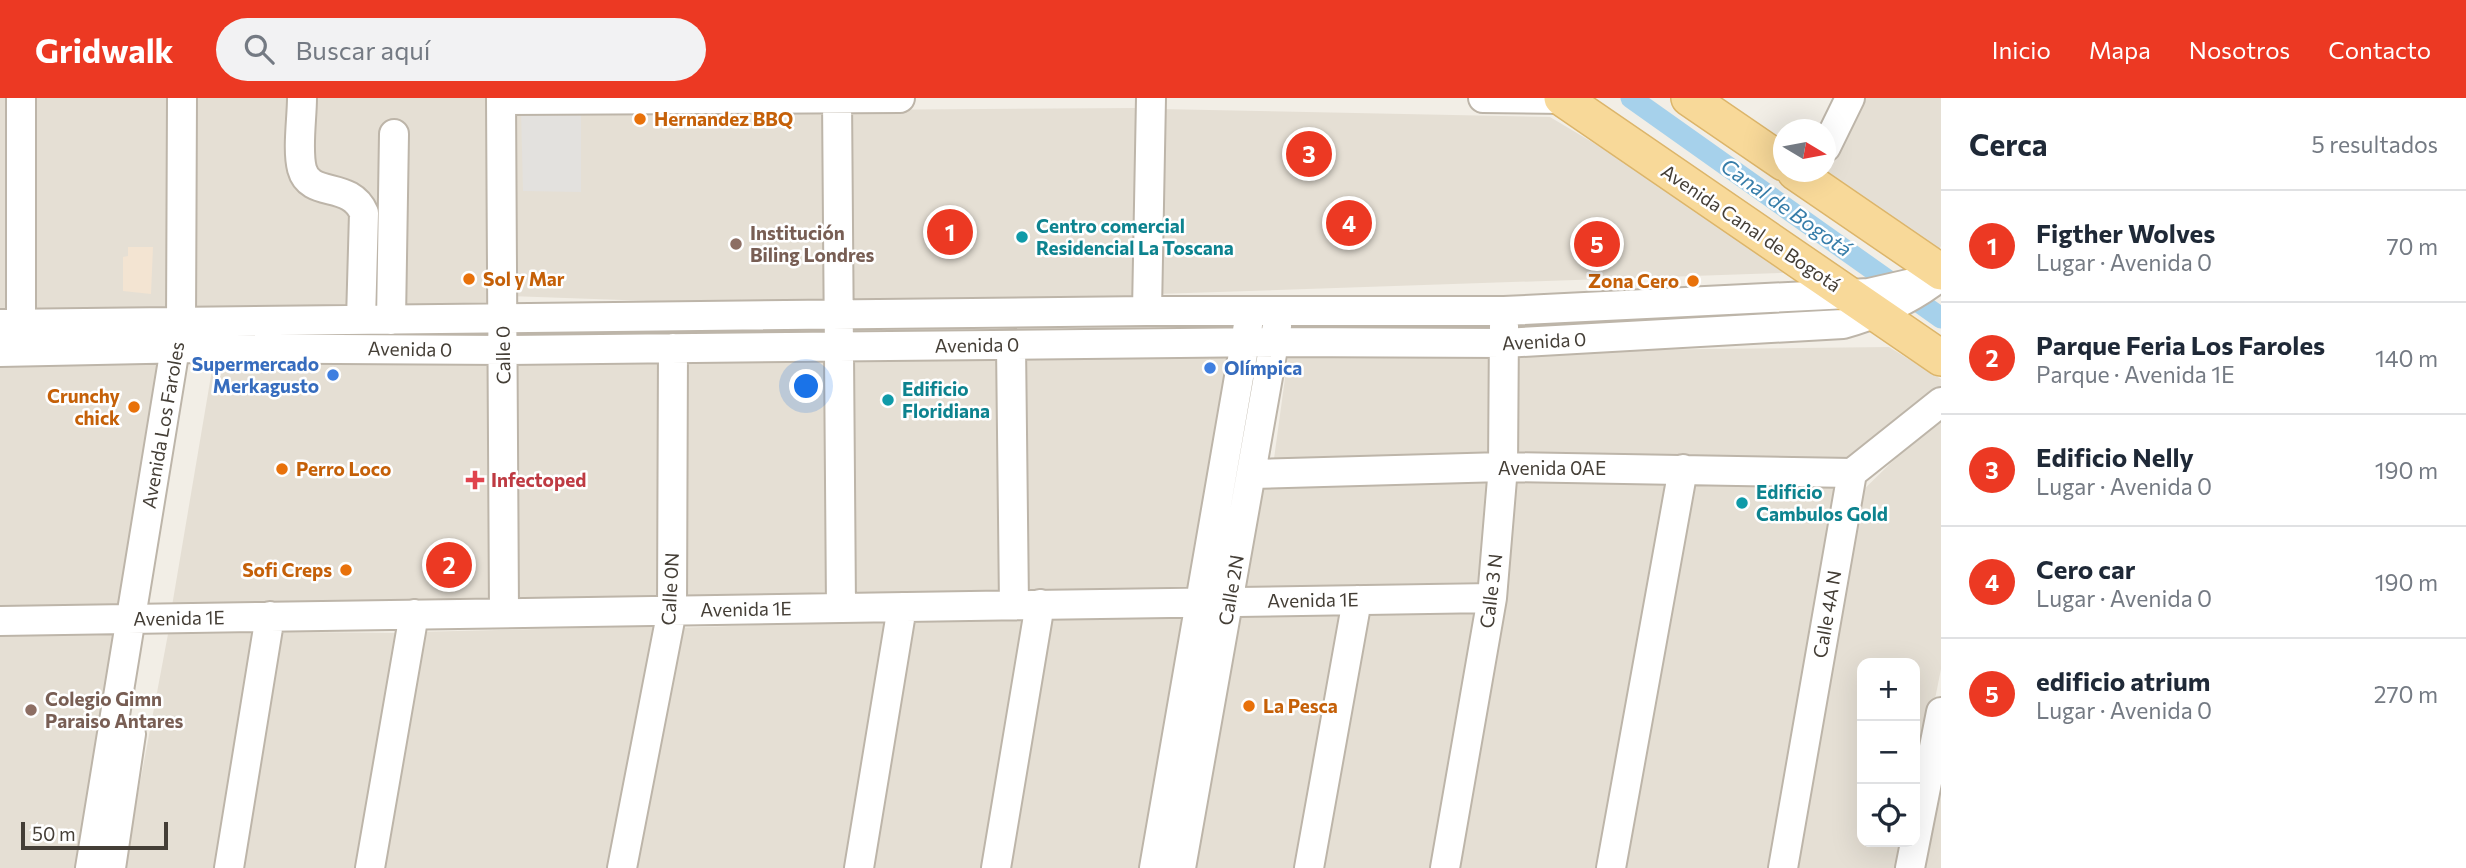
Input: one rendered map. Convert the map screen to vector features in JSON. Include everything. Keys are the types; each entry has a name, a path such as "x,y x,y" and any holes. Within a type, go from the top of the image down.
{"main road":[{"path":"1689,98 1773,154"},
{"name":"Avenida Canal de Bogotá","path":"1563,99 1871,302 1941,358"},
{"path":"1812,182 1930,280"}],"street":[{"path":"10,324 20,98"},
{"name":"Avenida Los Faroles","path":"111,868 140,619 183,339 182,98"},
{"path":"302,98 301,166 305,178 316,186 359,200 364,212 361,320"},
{"path":"501,99 900,98"},
{"path":"1147,311 1151,98"},
{"path":"1483,98 1563,99"},
{"path":"1836,125 1850,98"},
{"name":"Calle 0","path":"501,99 504,613"},
{"path":"837,99 841,608"},
{"path":"391,320 394,134"},
{"name":"Avenida 0","path":"10,324 183,339 504,350 1275,342 1504,343 1843,324 1871,302 1930,280"},
{"name":"Avenida 0","path":"0,352 183,339 361,320 1147,311 1504,311 1871,302"},
{"name":"Calle 3 N","path":"1445,868 1492,598 1503,467 1504,311"},
{"name":"Calle 2N","path":"1154,868 1249,312"},
{"name":"Calle 2N","path":"1181,868 1279,312"},
{"path":"996,868 1027,605 1011,345"},
{"name":"Calle 0N","path":"622,868 672,610 673,348"},
{"path":"1852,473 1941,402"},
{"name":"Avenida 0AE","path":"1252,474 1503,467 1852,473"},
{"path":"1611,868 1683,469"},
{"name":"Calle 4A N","path":"1783,868 1852,473"},
{"name":"Avenida 1E","path":"0,621 1492,598"},
{"path":"1309,868 1357,600"},
{"path":"859,868 902,607"},
{"path":"370,868 414,614"},
{"path":"229,868 270,616"},
{"name":"Avenida Los Faroles","path":"90,868 140,619"},
{"path":"1910,868 1941,712"}],"shaded area":[{"path":"0,98 178,98 175,316 0,318"},
{"path":"193,98 496,98 496,315 189,316"},
{"path":"1853,98 1941,98 1941,246 1931,267 1831,182 1836,182 1836,136"},
{"path":"823,100 824,307 509,296 510,105"},
{"path":"1137,108 1136,306 844,310 843,110"},
{"path":"581,109 581,192 523,191 521,110"},
{"path":"1159,109 1550,117 1810,272 1157,294"},
{"path":"128,247 153,247 151,294 123,291 123,257 128,256"},
{"path":"1008,347 1004,594 849,599 841,349"},
{"path":"1889,347 1941,379 1941,387 1845,462 1515,461 1514,351"},
{"path":"1239,348 1199,596 1018,596 1019,351"},
{"path":"1289,349 1498,349 1493,459 1273,466"},
{"path":"832,353 834,605 680,613 681,356"},
{"path":"667,354 664,601 172,606 213,364"},
{"path":"167,360 129,615 0,616 0,362"},
{"path":"1941,414 1941,669 1920,774 1920,658 1857,658 1857,847 1905,847 1901,868 1792,868 1855,498"},
{"path":"1683,469 1852,473 1776,868 1619,868"},
{"path":"1491,471 1485,582 1241,587 1259,477"},
{"path":"1673,472 1595,868 1452,868 1508,473"},
{"path":"1362,602 1477,602 1430,868 1320,868"},
{"path":"1237,604 1347,605 1301,868 1192,868"},
{"path":"1040,617 994,868 865,868 905,623"},
{"path":"1199,617 1152,868 1006,868 1051,619"},
{"path":"897,620 852,868 627,868 675,628"},
{"path":"664,626 616,868 375,868 415,632"},
{"path":"126,631 81,868 0,868 0,632"},
{"path":"283,632 406,633 361,868 238,868"},
{"path":"262,633 221,868 124,868 168,634"},
{"path":"1941,735 1941,868 1916,868"}],"waterway":[{"name":"Canal de Bogotá","path":"1631,98 1941,318"}],"place":[{"name":"Hernandez BBQ","path":"640,119"},
{"name":"Edificio Nelly","path":"1309,154"},
{"name":"Cero car","path":"1349,223"},
{"name":"Figther Wolves","path":"950,232"},
{"name":"Centro comercial Residencial La Toscana","path":"1022,237"},
{"name":"Institución Biling Londres","path":"736,244"},
{"name":"edificio atrium","path":"1597,244"},
{"name":"Sol y Mar","path":"469,279"},
{"name":"Zona Cero","path":"1693,281"},
{"name":"Olímpica","path":"1210,368"},
{"name":"Supermercado Merkagusto","path":"333,375"},
{"name":"Edificio Floridiana","path":"888,400"},
{"name":"Crunchy chick","path":"134,407"},
{"name":"Perro Loco","path":"282,469"},
{"name":"Infectoped","path":"475,480"},
{"name":"Edificio Cambulos Gold","path":"1742,503"},
{"name":"Parque Feria Los Faroles","path":"449,565"},
{"name":"Sofi Creps","path":"346,570"},
{"name":"La Pesca","path":"1249,706"},
{"name":"Colegio Gimn Paraiso Antares","path":"31,710"}]}
